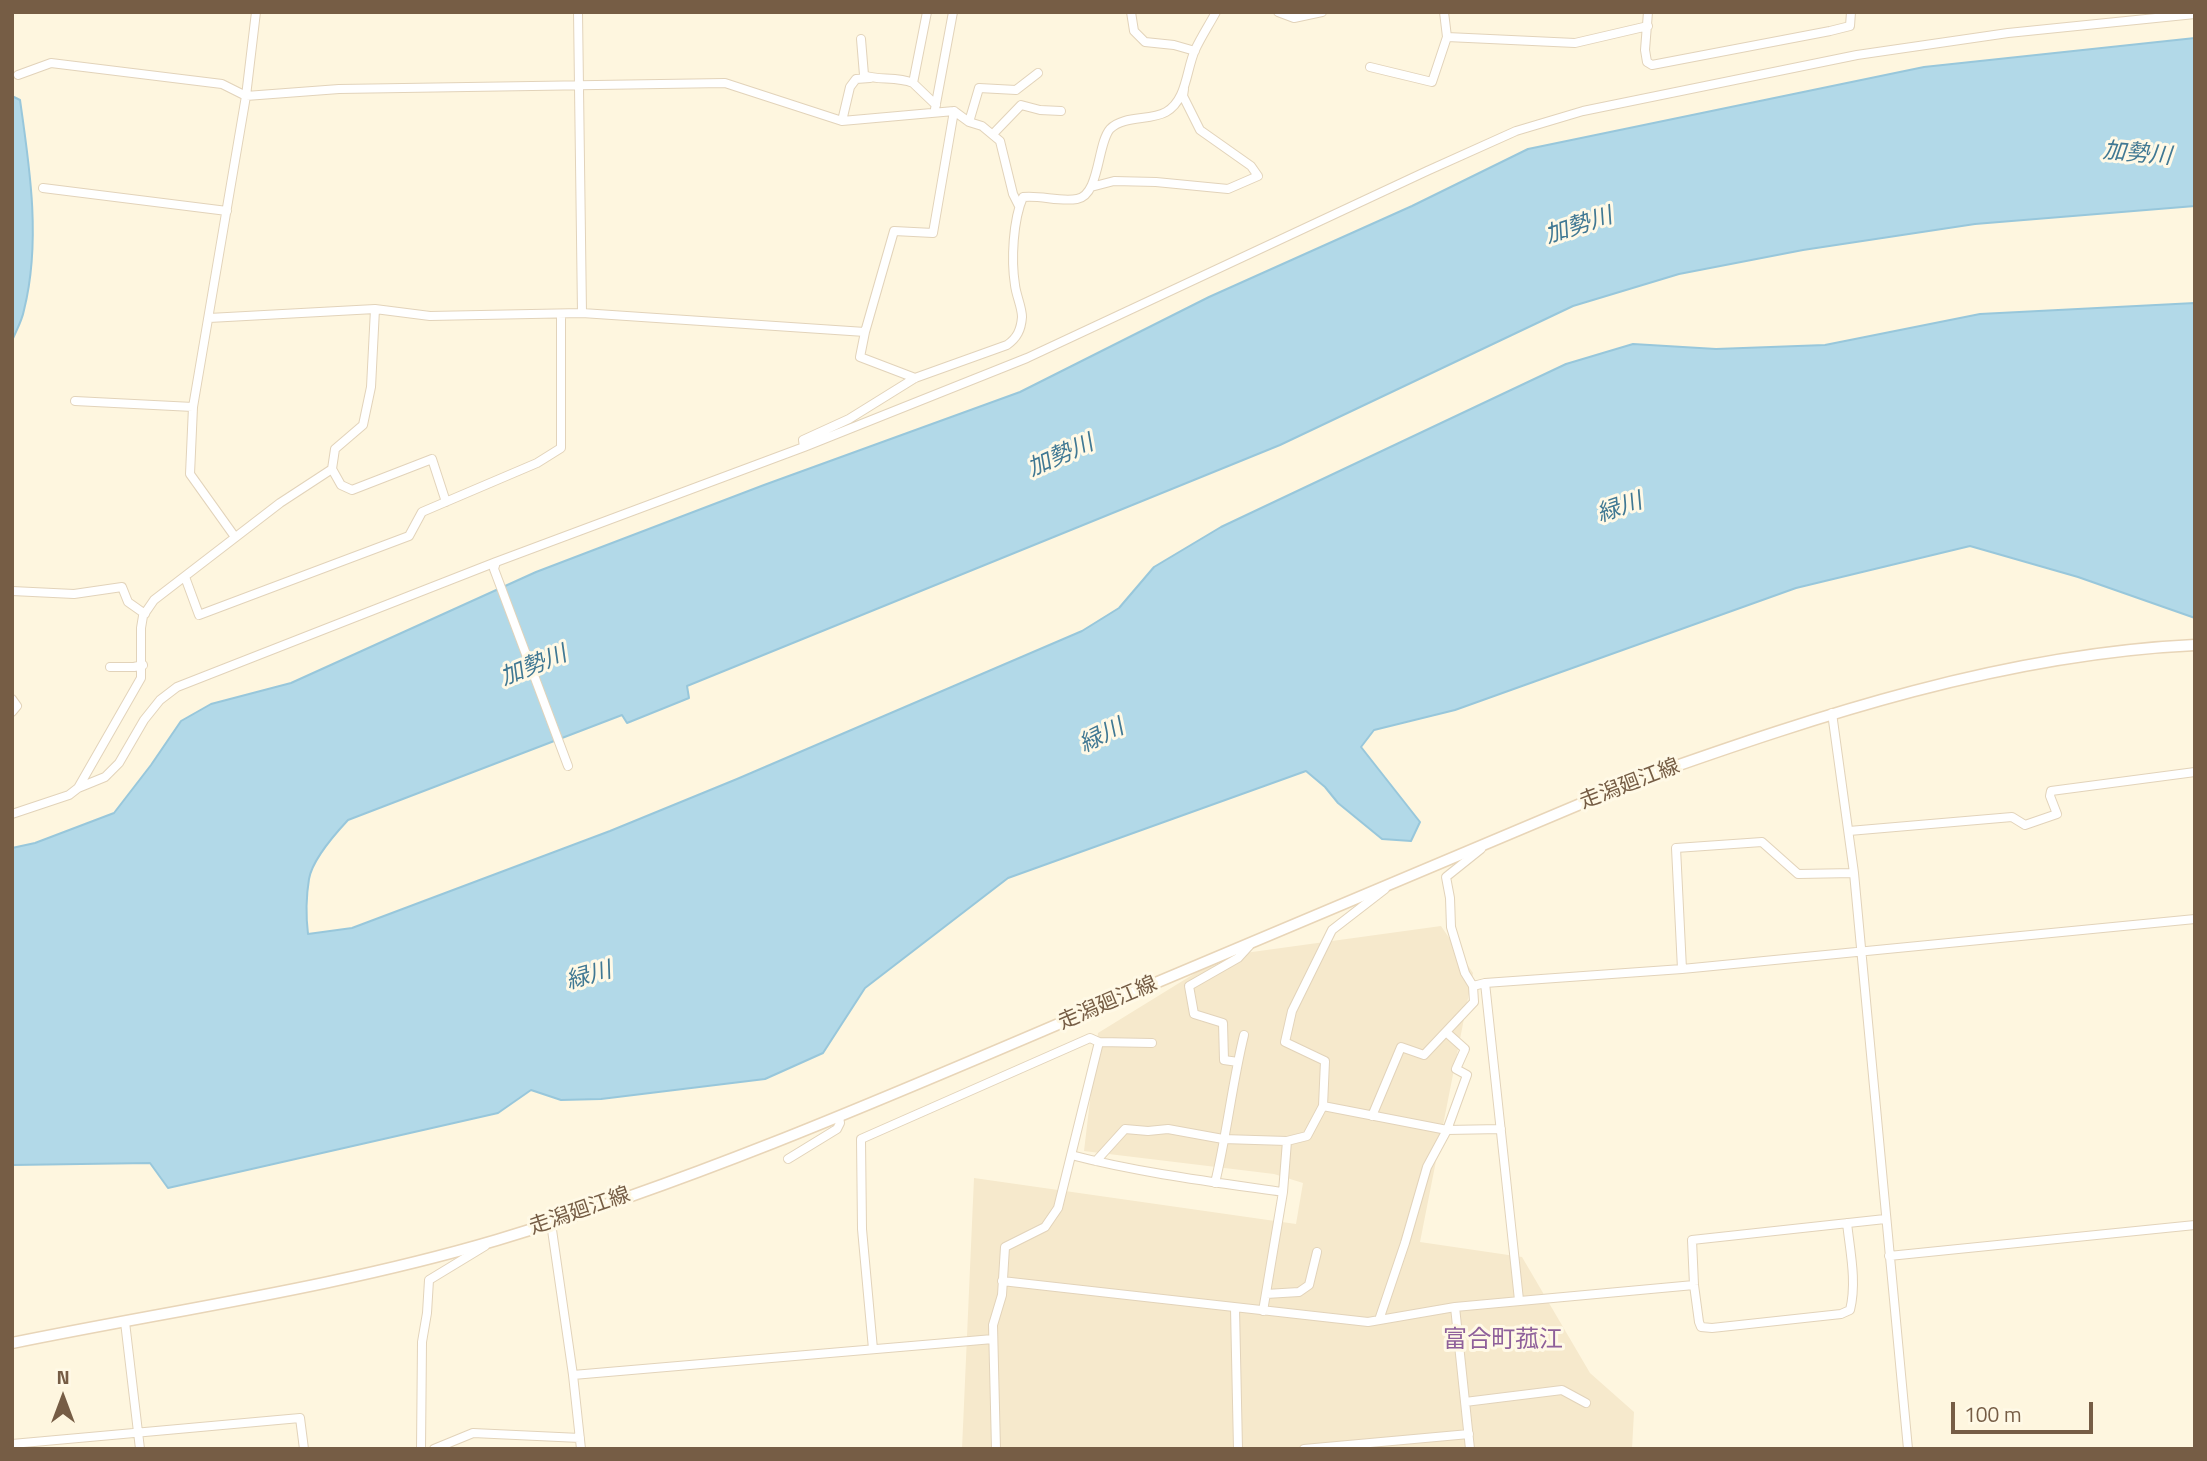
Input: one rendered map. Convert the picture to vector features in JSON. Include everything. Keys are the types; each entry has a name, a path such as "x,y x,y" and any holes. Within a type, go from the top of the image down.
{"main road":[{"name":"走潟廻江線","path":"12,1343 345,1280 495,1241 770,1145 1642,778 1832,713 1976,676 2057,660 2195,645"}],"street":[{"path":"235,537 190,474 193,407 246,96 256,12"},
{"path":"578,12 582,313"},
{"path":"913,83 927,12"},
{"path":"935,109 953,12"},
{"path":"1131,12 1134,31 1145,42 1174,45 1195,51"},
{"path":"804,447 803,440 849,419 915,378 1007,345 1018,337 1022,316 1014,284 1014,248 1019,206 1023,197 1078,199 1085,195 1091,187 1109,130 1120,123 1166,112 1176,104 1195,51 1216,12"},
{"path":"1278,12 1293,18 1322,12"},
{"path":"1370,66 1432,82 1447,37 1444,12"},
{"path":"1648,12 1645,50 1647,62 1652,65 1850,26 1851,12"},
{"path":"12,814 69,795 78,788 105,777 119,764 144,720 160,700 177,687 804,447 1027,358 1516,131 1634,99 1857,55 2008,33 2195,14"},
{"path":"1447,37 1575,43 1648,26"},
{"path":"861,39 864,75 870,78"},
{"path":"18,75 51,63 222,84 246,96 339,89 725,83 842,121 935,109 954,111 969,122 982,126 1000,141 1013,194 1019,206"},
{"path":"969,122 979,88 1016,90 1038,73"},
{"path":"842,121 850,87 856,79 904,79 913,83 935,109"},
{"path":"1091,187 1114,181 1135,181 1228,189 1258,176 1251,166 1200,130 1183,96 1185,84"},
{"path":"993,134 1021,105 1020,87"},
{"path":"1021,105 1040,110 1061,111"},
{"path":"915,378 860,357 894,231 933,233 954,111"},
{"path":"43,188 227,211"},
{"path":"209,318 375,309 430,316 582,313 865,332"},
{"path":"375,309 371,387 363,425 335,449 332,469 341,485 352,490 432,459 446,502"},
{"path":"185,577 200,615 409,536 422,512 537,463 562,448 561,314"},
{"path":"75,401 193,407"},
{"path":"78,788 141,678 138,666 141,628 145,614 155,600 280,503 332,469"},
{"path":"495,565 568,766"},
{"path":"12,591 74,594 122,587 128,602 145,614"},
{"path":"110,667 138,666"},
{"path":"12,699 17,706 12,712"},
{"path":"1832,713 1854,873 1908,1449"},
{"path":"1849,831 2012,817 2025,825 2057,814 2050,796 2051,791 2195,772"},
{"path":"1372,1116 1401,1047 1424,1055 1474,1002 1473,986 1465,973 1451,927 1446,877 1492,841"},
{"path":"1682,969 1676,848 1762,842 1798,874 1854,873"},
{"path":"1096,1161 1125,1129 1168,1129 1226,1139 1287,1141 1307,1136 1323,1106 1325,1061 1285,1042 1292,1011 1332,930 1395,882"},
{"path":"1473,986 1682,969 2195,919"},
{"path":"1238,1062 1224,1060 1223,1023 1194,1014 1189,986 1237,958 1251,944"},
{"path":"1485,983 1519,1300"},
{"path":"1379,1320 1427,1167 1447,1130 1467,1075 1456,1069 1465,1049 1446,1032"},
{"path":"1216,1183 1244,1035"},
{"path":"873,1349 862,1228 861,1139 1090,1038 1099,1042 1152,1043"},
{"path":"996,1449 993,1325 1002,1295 1005,1247 1045,1227 1058,1208 1099,1042"},
{"path":"1323,1106 1447,1130 1501,1129"},
{"path":"788,1159 837,1129 840,1124 839,1117"},
{"path":"1263,1311 1283,1192 1287,1141"},
{"path":"1072,1155 1216,1183 1283,1192"},
{"path":"1847,1223 1853,1278 1850,1310 1841,1314 1702,1327 1694,1285 1692,1240 1847,1223 1885,1219"},
{"path":"551,1223 581,1449"},
{"path":"1889,1256 2195,1225"},
{"path":"421,1449 422,1342 429,1280 495,1241"},
{"path":"1266,1294 1299,1292 1309,1285 1317,1252"},
{"path":"1002,1281 1368,1322 1455,1307 1694,1285"},
{"path":"1455,1307 1470,1449"},
{"path":"1235,1308 1238,1449"},
{"path":"125,1322 141,1449"},
{"path":"573,1375 993,1339"},
{"path":"1465,1402 1562,1390 1586,1403"},
{"path":"12,1444 300,1418 304,1449"},
{"path":"434,1449 473,1433 580,1438"},
{"path":"1304,1449 1469,1434"}],"shaded area":[{"path":"1441,926 1473,973 1420,1242 1522,1257 1590,1373 1634,1412 1632,1449 962,1449 974,1178 1296,1224 1303,1183 1274,1174 1084,1151 1098,1033 1223,956"}],"water":[{"path":"2195,38 2195,206 1975,224 1803,250 1679,274 1573,306 1280,445 687,686 689,698 627,723 622,715 348,820 325,848 311,872 307,900 308,934 352,928 610,831 1082,631 1119,608 1154,567 1221,527 1566,364 1633,344 1716,349 1825,345 1980,314 2195,303 2195,618 2078,577 1970,546 1796,588 1455,710 1374,730 1361,747 1420,822 1411,841 1382,839 1338,803 1325,787 1306,771 1008,878 865,988 823,1053 765,1079 601,1099 561,1100 531,1090 498,1113 168,1188 150,1163 12,1165 12,848 35,843 114,813 181,721 211,704 291,683 536,572 1020,392 1209,297 1412,206 1528,149 1924,67"},
{"path":"12,96 20,100 30,179 33,232 29,284 23,314 12,341"}],"district":[{"name":"富合町菰江","path":"1503,1341"}],"water label":[{"name":"加勢川","path":"2137,155"},
{"name":"加勢川","path":"1579,227"},
{"name":"加勢川","path":"1061,457"},
{"name":"緑川","path":"1620,509"},
{"name":"加勢川","path":"534,667"},
{"name":"緑川","path":"1102,737"},
{"name":"緑川","path":"589,977"}]}
